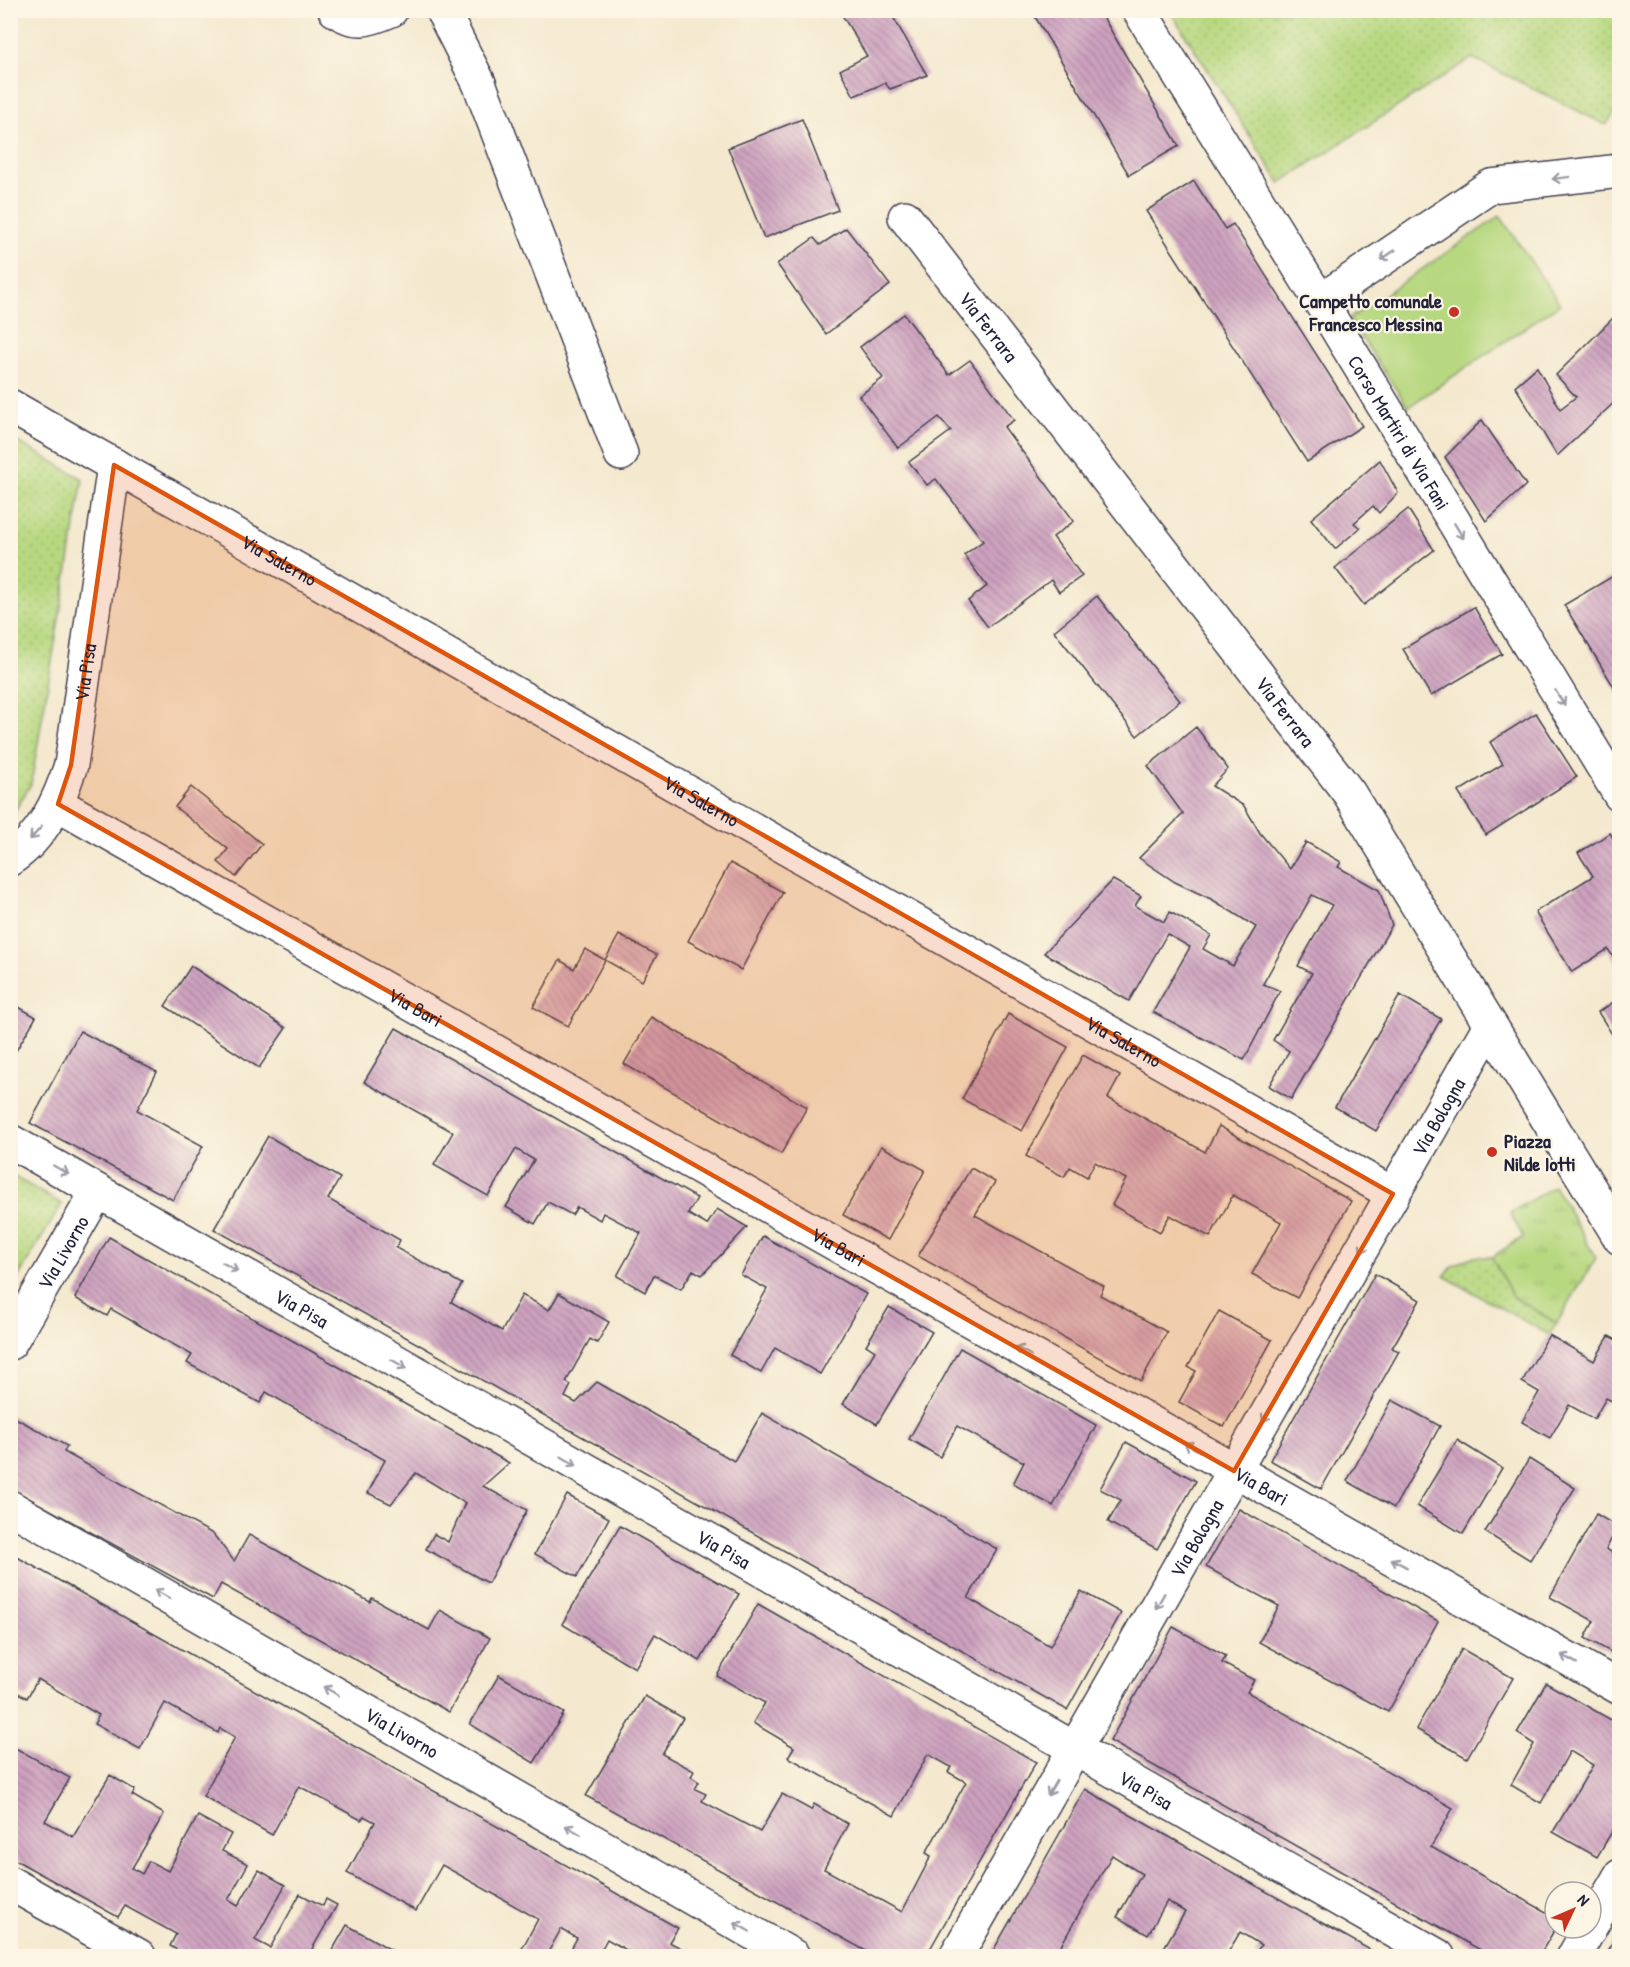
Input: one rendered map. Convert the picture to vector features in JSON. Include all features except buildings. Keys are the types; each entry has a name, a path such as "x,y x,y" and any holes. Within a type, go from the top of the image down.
{"street":[{"path":"335,10 350,20 375,17 391,10"},
{"path":"442,10 479,83 621,454"},
{"name":"Corso Martiri di Via Fani","path":"1139,10 1320,301 1620,795"},
{"path":"1320,301 1491,186 1620,171"},
{"name":"Via Ferrara","path":"905,217 1349,792 1620,1238"},
{"name":"Via Salerno","path":"10,406 1393,1194"},
{"name":"Via Pisa","path":"10,860 41,829 58,804 71,765 114,465"},
{"name":"Via Bari","path":"58,804 1620,1688"},
{"name":"Via Bologna","path":"956,1956 1490,1025"},
{"name":"Via Pisa","path":"10,1141 1438,1956"},
{"name":"Via Livorno","path":"10,1343 97,1192"},
{"name":"Via Livorno","path":"10,1507 793,1956"},
{"path":"1603,1906 1620,1876"},
{"path":"10,1883 139,1956"},
{"path":"1574,1956 1583,1940"}],"highlighted area":[{"path":"114,465 1393,1194 1234,1471 58,804 71,765"}],"green space":[{"path":"1170,11 1619,11 1619,107 1606,125 1472,58 1280,183"},
{"name":"Campetto comunale Francesco Messina","path":"1500,216 1560,304 1408,407 1349,319"},
{"path":"11,438 83,479 31,784 11,817"},
{"path":"11,1175 62,1204 11,1289"},
{"path":"1554,1186 1596,1258 1557,1323 1513,1297 1492,1257 1523,1237 1510,1213"},
{"path":"1472,1257 1492,1257 1513,1297 1557,1323 1549,1335 1444,1276 1454,1265"}],"place":[{"name":"Campetto comunale Francesco Messina","path":"1454,312"},
{"name":"Piazza Nilde Iotti","path":"1492,1152"}]}
